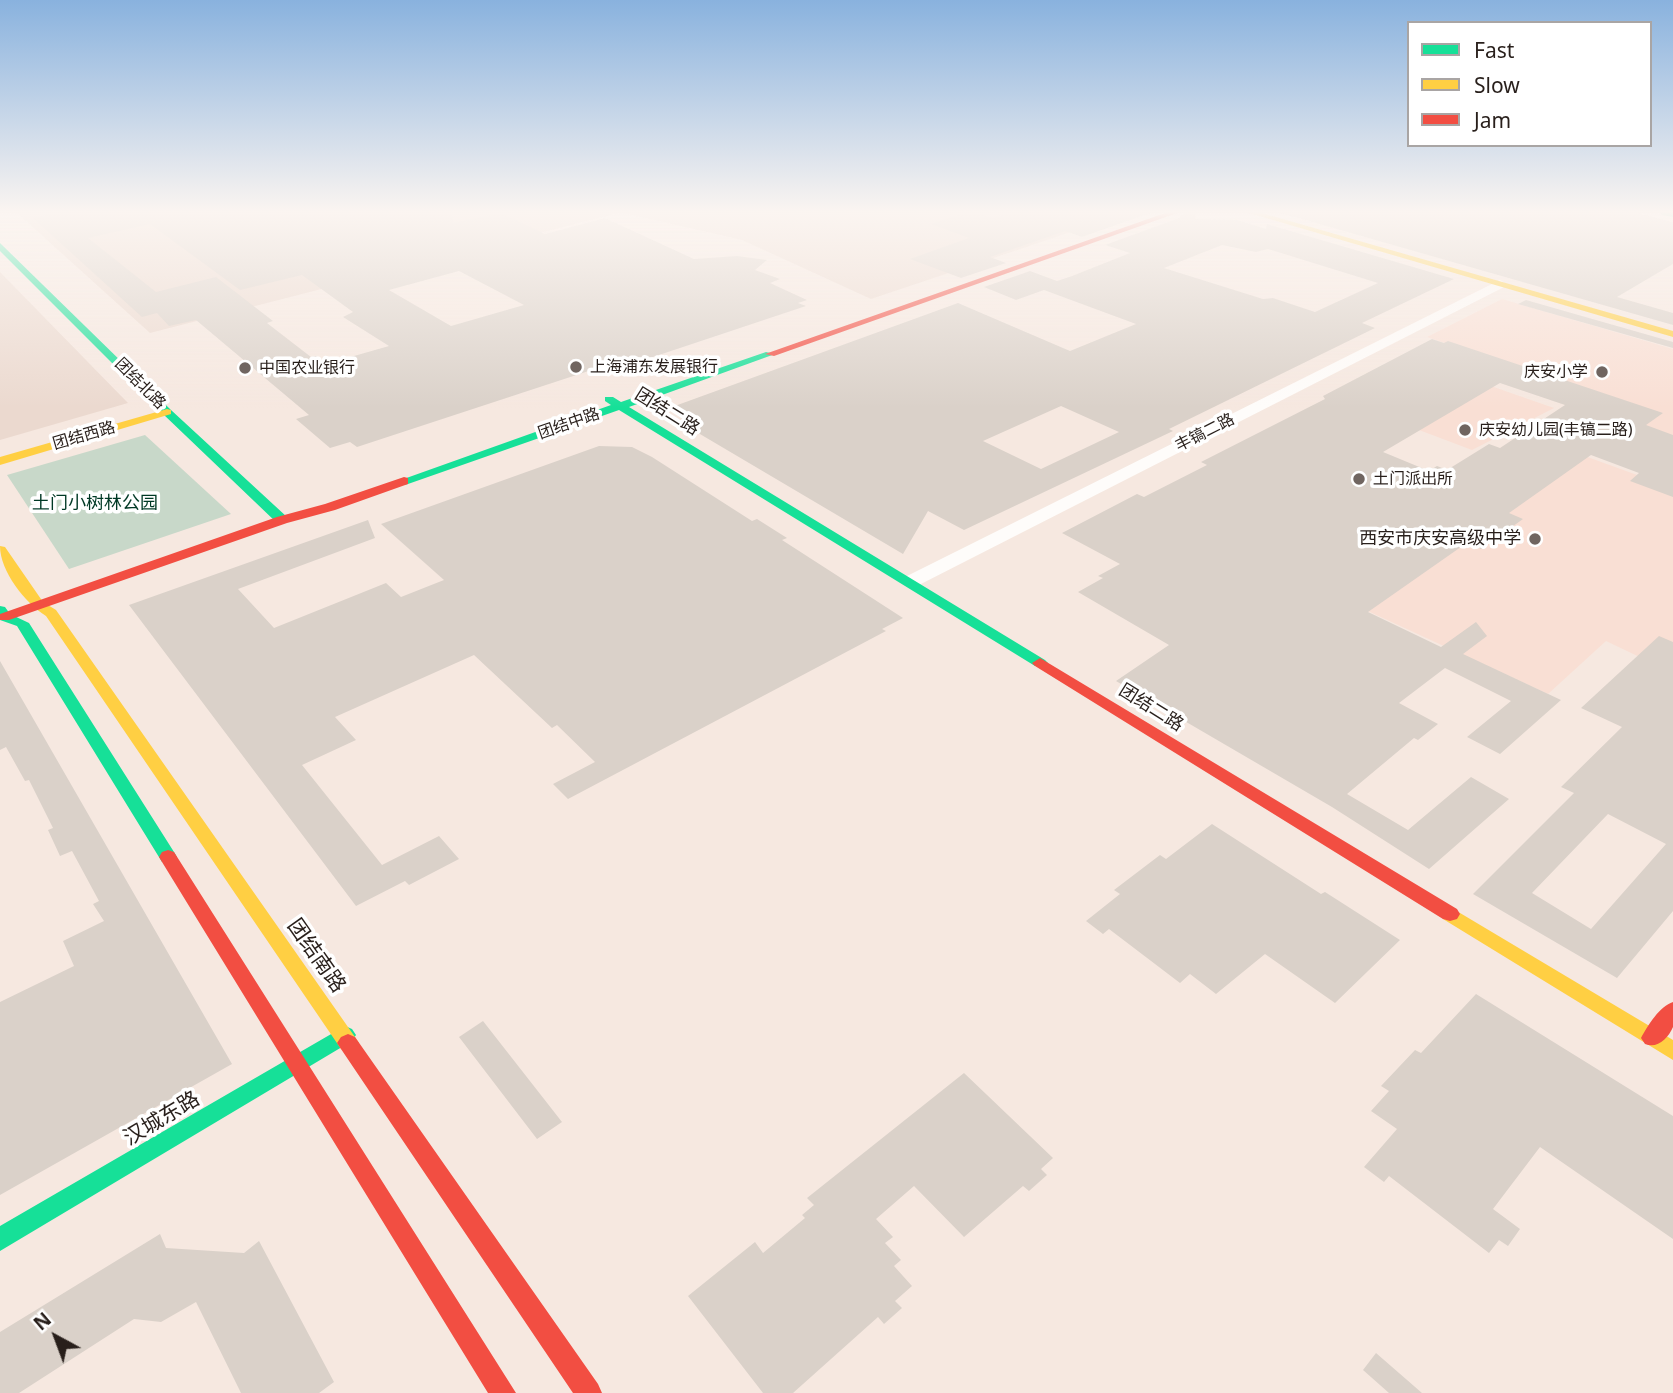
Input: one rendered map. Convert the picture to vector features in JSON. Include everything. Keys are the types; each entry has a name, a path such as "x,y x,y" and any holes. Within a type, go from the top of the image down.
{"street":[{"name":"团结北路","path":"32,278 278,517"},
{"name":"团结中路","path":"614,402 964,278"},
{"name":"团结中路","path":"1,612 980,278"},
{"path":"1479,278 1673,334"},
{"name":"丰镐二路","path":"910,582 1500,284"},
{"name":"团结二路","path":"614,402 1673,1051"},
{"name":"团结西路","path":"0,446 162,407"},
{"name":"团结西路","path":"0,461 162,407"},
{"name":"团结南路","path":"0,550 35,601 51,613 345,1035 589,1393"},
{"path":"1,612 22,624 503,1393"},
{"path":"1652,1038 1673,1010"},
{"name":"汉城东路","path":"0,1239 345,1035"}],"shaded area":[{"path":"0,278 6,278 128,403 0,440"},
{"path":"89,278 364,278 150,333"},
{"path":"825,278 934,278 871,299"},
{"name":"庆安小学","path":"1502,299 1673,349 1673,459 1598,395 1427,337"},
{"name":"庆安幼儿园(丰镐二路)","path":"1445,370 1554,408 1472,450 1366,410"},
{"name":"西安市庆安高级中学","path":"1546,442 1673,488 1673,673 1606,641 1548,694 1320,589"}],"green space":[{"name":"土门小树林公园","path":"145,435 231,514 69,569 7,475"}],"building":[{"path":"99,278 138,278 156,292 217,278 273,321 267,323 311,357 316,356 326,364 389,346 343,317 353,312 306,278 433,278 389,290 451,326 524,305 472,278 777,278 780,279 770,283 807,300 798,303 806,306 620,368 613,363 357,447 350,442 330,448 296,419 309,415 196,320 169,326 157,313 142,317"},
{"path":"224,278 290,278 240,290"},
{"path":"1010,278 1049,278 1057,281 1066,278 1196,278 1315,312 1378,283 1362,278 1454,279 1362,323 1375,328 1169,429 1173,431 964,530 928,511 903,554 683,424 691,422 672,407 958,303 1070,351 1136,324 1044,290 1016,300 984,287","holes":["1061,406 1119,432 1041,469 983,441"]},
{"path":"1509,278 1649,278 1617,297 1673,313 1673,325"},
{"path":"1526,300 1673,342 1673,348 1518,304"},
{"path":"1432,339 1444,343 1448,341 1663,413 1646,425 1673,435 1673,497 1630,481 1639,473 1591,455 1509,513 1523,519 1481,549 1468,542 1368,612 1441,647 1476,622 1487,636 1463,654 1561,700 1500,754 1467,737 1511,701 1445,668 1399,703 1438,724 1418,740 1414,738 1347,794 1408,830 1471,777 1509,799 1429,869 1332,807 1116,681 1169,645 1078,592 1103,578 1098,576 1120,564 1062,533 1137,494 1144,497 1207,465 1201,462 1325,399 1323,396","holes":["1500,383 1565,405 1500,448 1489,444 1447,470 1437,466 1429,471 1383,452"]},
{"path":"599,446 632,447 652,457 752,521 757,519 787,538 782,540 903,618 882,629 886,631 568,799 553,784 595,762 557,725 552,728 474,655 335,717 356,740 302,765 382,865 439,836 459,859 409,885 405,881 356,906 129,605 368,520 375,538 238,589 274,628 386,583 401,597 444,580 381,524"},
{"path":"1659,636 1673,642 1673,911 1617,978 1473,894 1574,793 1561,787 1622,727 1581,708","holes":["1608,814 1666,844 1591,929 1532,893"]},
{"path":"0,661 232,1064 0,1195 0,1002 74,966 63,941 104,921 93,904 99,901 72,851 60,856 48,830 53,828 29,780 25,781 6,747 0,750"},
{"path":"1212,824 1321,894 1325,892 1400,940 1335,1003 1265,954 1216,994 1190,974 1180,983 1109,929 1103,934 1086,921 1120,894 1114,890 1160,855 1166,859"},
{"path":"1476,994 1673,1116 1673,1239 1540,1147 1493,1209 1520,1229 1508,1246 1499,1240 1489,1253 1389,1176 1384,1182 1364,1167 1397,1129 1371,1111 1389,1091 1381,1086 1415,1050 1421,1053"},
{"path":"483,1021 562,1122 537,1139 459,1037"},
{"path":"964,1073 1053,1158 1041,1169 1047,1175 1029,1191 1023,1186 964,1237 914,1186 876,1219 893,1237 885,1243 901,1260 894,1266 912,1286 895,1301 902,1308 884,1324 878,1317 793,1393 763,1393 688,1296 755,1242 763,1253 805,1218 802,1215 814,1205 807,1198"},
{"path":"160,1234 166,1248 244,1253 259,1241 334,1382 319,1393 241,1393 196,1302 161,1322 134,1319 19,1393 0,1393 0,1332"},
{"path":"1376,1353 1422,1393 1389,1393 1363,1370"}],"traffic: fast":[{"path":"32,278 167,412 282,520"},
{"path":"404,481 770,354"},
{"path":"609,399 1040,663"},
{"path":"0,610 4,617 22,623 168,857"},
{"path":"0,1239 345,1035"}],"traffic: slow":[{"path":"1479,278 1673,334"},
{"path":"0,461 167,412"},
{"path":"0,550 38,605 51,613 348,1043"},
{"path":"1450,914 1673,1051"}],"traffic: jam":[{"path":"770,354 987,278"},
{"path":"4,617 282,520 330,507 404,481"},
{"path":"1040,663 1450,914"},
{"path":"168,857 503,1393"},
{"path":"1652,1038 1673,1010"},
{"path":"348,1043 589,1393"}],"place":[{"name":"上海浦东发展银行","path":"576,367"},
{"name":"中国农业银行","path":"245,368"},
{"name":"庆安小学","path":"1602,372"},
{"name":"庆安幼儿园(丰镐二路)","path":"1465,430"},
{"name":"土门派出所","path":"1359,479"},
{"name":"西安市庆安高级中学","path":"1535,539"}]}
